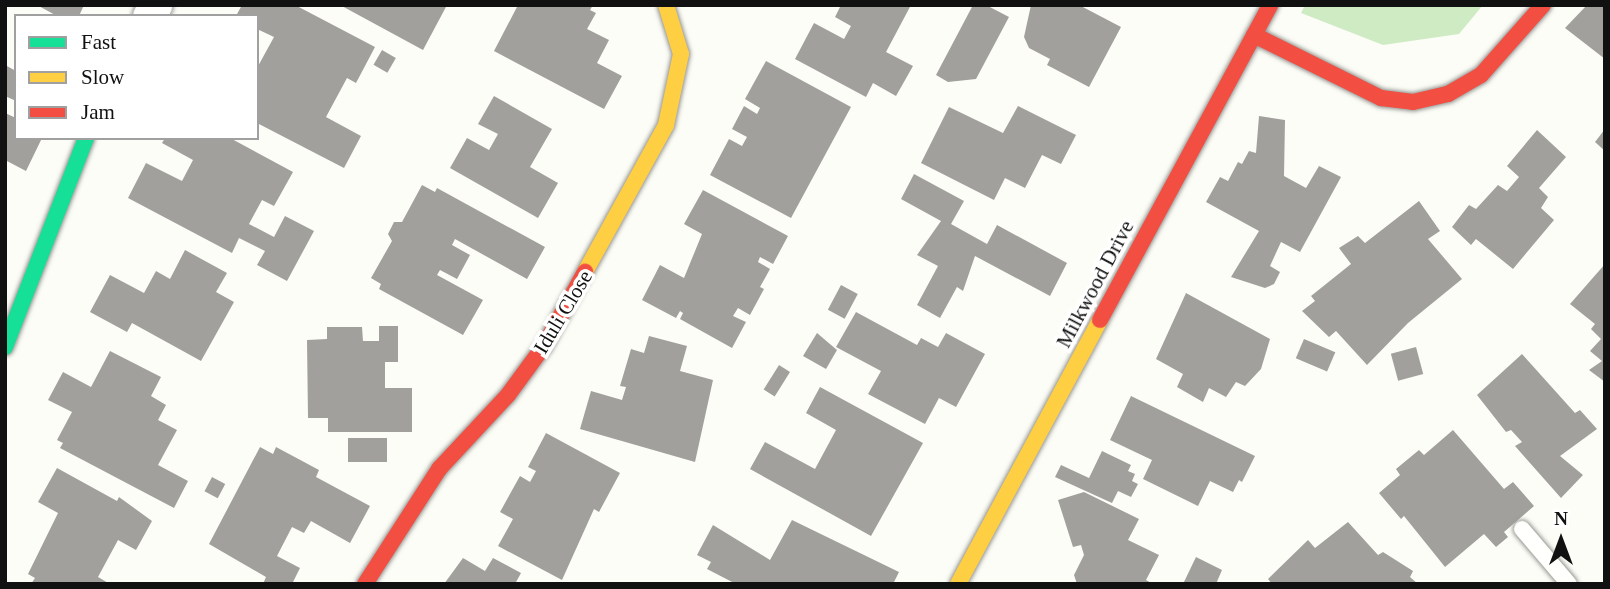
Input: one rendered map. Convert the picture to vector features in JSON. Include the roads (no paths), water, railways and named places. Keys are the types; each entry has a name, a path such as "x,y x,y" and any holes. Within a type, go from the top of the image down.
{"street":[{"name":"Iduli Close","path":"365,584 439,469 508,395 544,346 666,125 681,54 666,5"},
{"name":"Milkwood Drive","path":"958,584 1270,5"},
{"path":"1254,35 1348,84 1381,98 1413,102 1448,94 1481,75 1543,5"},
{"path":"5,347 85,140"}],"lane":[{"path":"1522,530 1569,584"}]}
